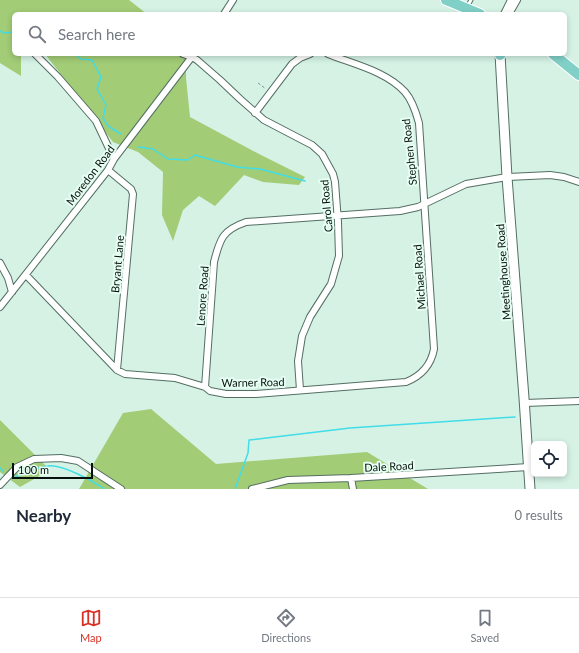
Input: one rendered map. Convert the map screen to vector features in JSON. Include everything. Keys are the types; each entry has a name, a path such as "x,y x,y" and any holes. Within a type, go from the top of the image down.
{"main road":[{"path":"446,0 469,4 478,12"},
{"path":"555,56 579,75"}],"street":[{"path":"225,12 233,0"},
{"path":"505,12 510,0"},
{"path":"510,12 517,0"},
{"path":"37,56 58,77 96,121 114,159"},
{"name":"Moredon Road","path":"0,307 108,170 114,159 192,56"},
{"name":"Carol Road","path":"194,56 264,120 312,145 322,154 333,174 338,216 340,244 339,256 331,284 305,326 299,348 298,361 300,390"},
{"path":"255,113 292,64 305,56"},
{"name":"Stephen Road","path":"333,56 377,73 392,81 405,92 415,110 418,123 424,204"},
{"name":"Meetinghouse Road","path":"500,56 507,177 525,403 530,489"},
{"name":"Bryant Lane","path":"108,170 131,189 133,194 117,370"},
{"path":"338,216 400,211 418,207 466,184 507,177 550,175 564,177 579,182"},
{"name":"Michael Road","path":"424,204 434,349"},
{"name":"Lenore Road","path":"205,387 214,262 219,243 225,234 233,227 246,222 338,216"},
{"path":"0,263 8,278 12,292"},
{"path":"26,275 117,370"},
{"name":"Warner Road","path":"117,370 125,374 175,378 205,387 210,391 226,394 256,394 406,382 416,378 430,363 434,349"},
{"path":"525,403 579,401"},
{"path":"0,485 17,466 34,459 61,458 78,461 121,489"},
{"name":"Dale Road","path":"252,489 288,480 351,478 528,467"},
{"path":"351,478 353,489"}],"path":[{"path":"258,83 268,90"}],"green space":[{"path":"0,0 129,0 144,12 12,12 12,56 21,56 21,76 0,63"},
{"path":"47,56 182,56 186,58 186,78 190,117 305,177 299,185 263,182 244,175 215,206 199,196 183,210 173,241 162,215 163,172 138,152 113,142"},
{"path":"151,409 216,464 367,452 428,489 79,489 123,413"},
{"path":"0,420 50,470 20,487 0,472"}],"waterway":[{"path":"0,31 4,33 12,32"},
{"path":"77,56 81,59 92,60 101,77 97,89 106,105 103,118 108,126 121,134"},
{"path":"138,147 153,149 168,159 188,160 195,155 237,167 260,169 305,181"},
{"path":"235,489 248,453 249,440 350,428 515,417"},
{"path":"15,477 32,470 54,466 69,470 105,489"},
{"path":"0,468 3,471"}]}
